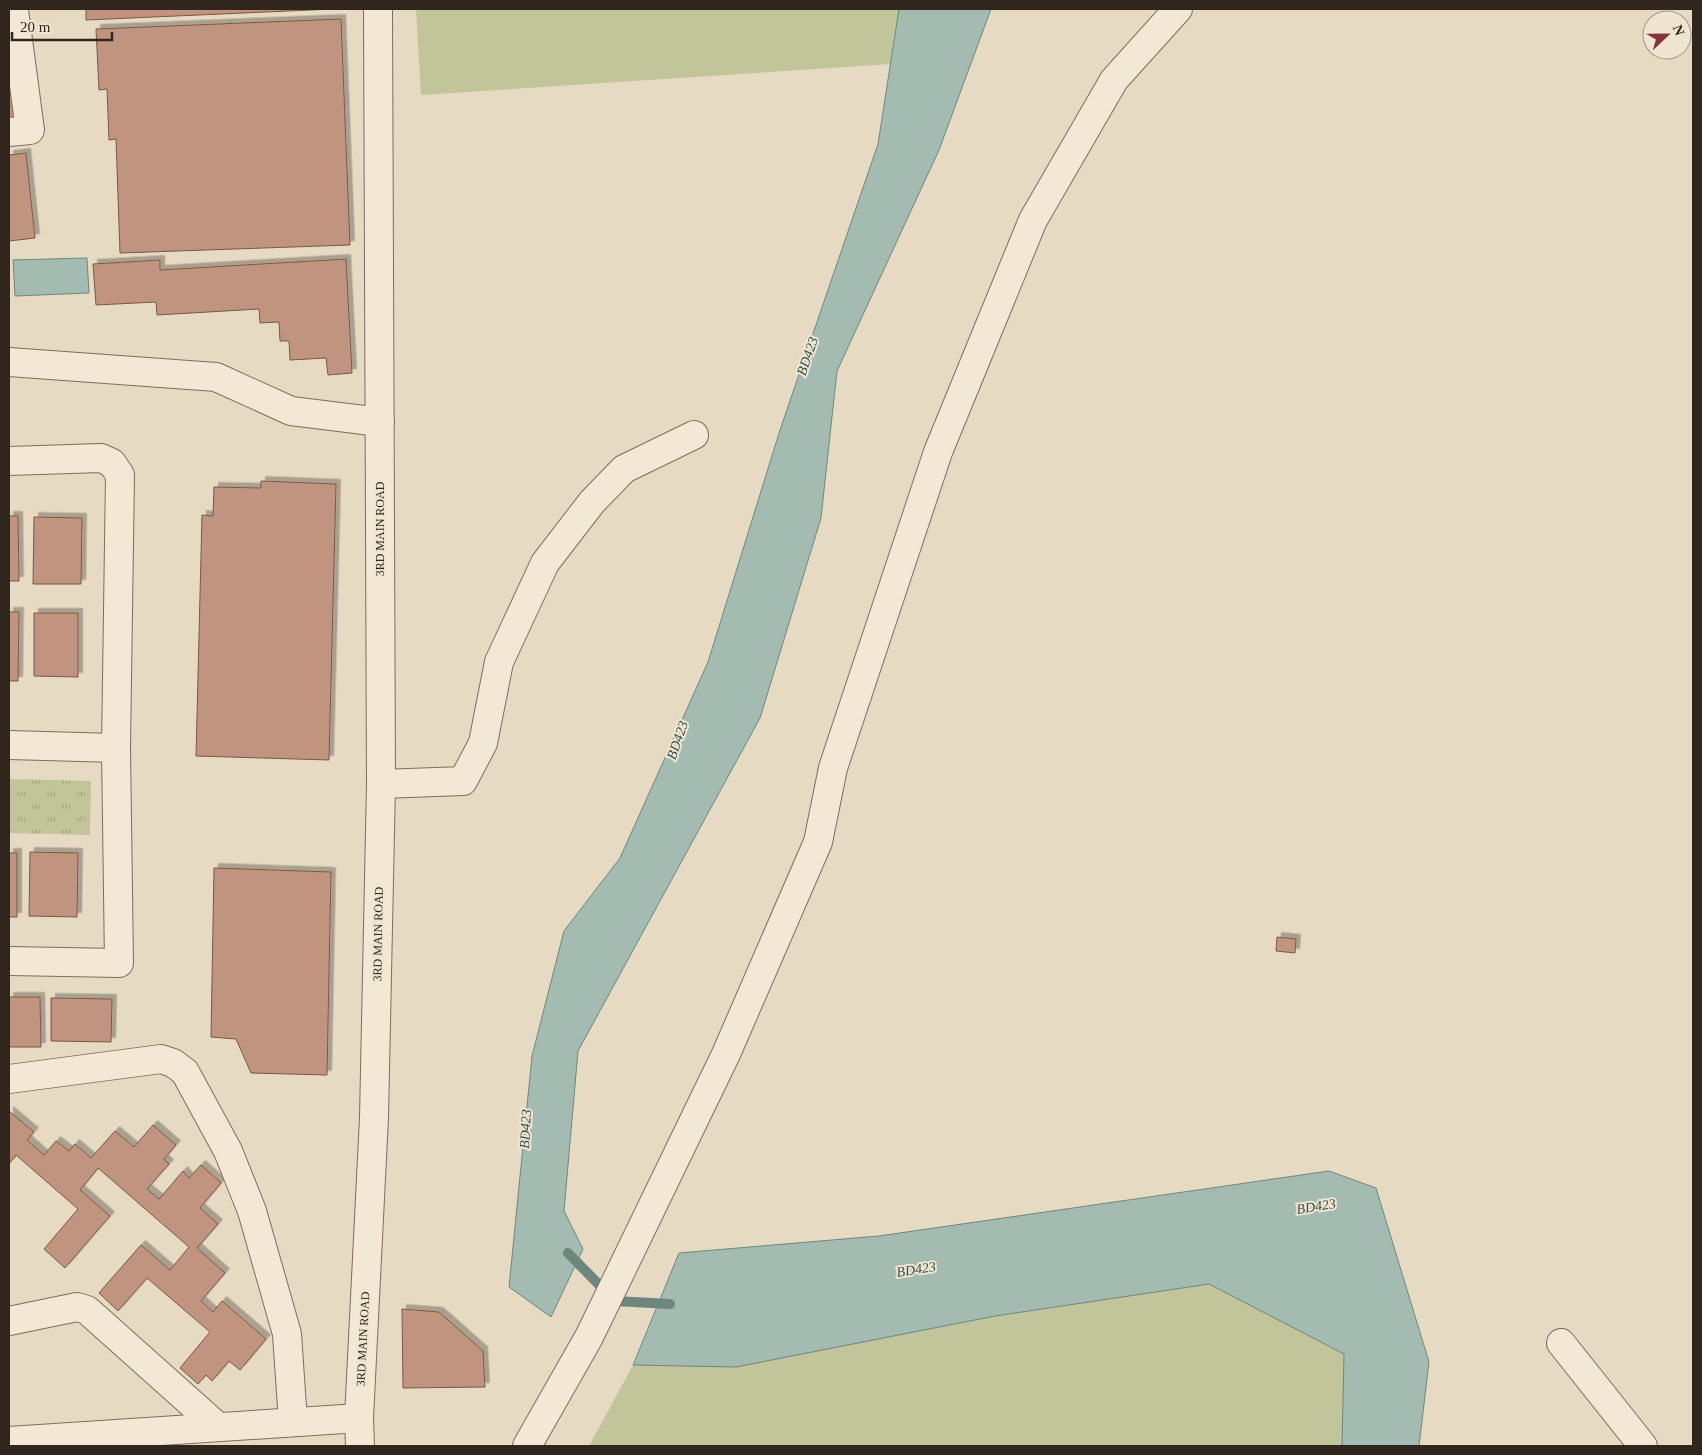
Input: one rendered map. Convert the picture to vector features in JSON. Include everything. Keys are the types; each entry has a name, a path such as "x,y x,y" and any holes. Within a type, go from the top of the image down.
{"street":[{"name":"3RD MAIN ROAD","path":"360,1446 359,1418 374,1118 381,784 378,9"},
{"path":"527,1446 589,1337 726,1054 818,842 833,768 938,452 1033,220 1114,80 1178,9"},
{"path":"9,10 14,10 30,130 9,132"},
{"path":"9,362 216,377 291,411 380,422"},
{"path":"381,784 463,781 483,743 499,662 545,563 592,502 624,469 694,435"},
{"path":"9,461 101,458 112,463 120,474 116,748 119,962 9,961"},
{"path":"9,745 116,748"},
{"path":"9,1079 161,1059 173,1063 185,1072 228,1152 252,1211 286,1334 293,1422"},
{"path":"9,1321 77,1307 87,1310 218,1427"},
{"path":"1561,1343 1643,1446"},
{"path":"9,1442 359,1418"}],"green space":[{"path":"416,9 899,9 891,64 421,95"},
{"path":"9,779 91,781 90,835 9,833"},
{"path":"1209,1284 1344,1354 1342,1446 589,1446 633,1365 736,1367 995,1316"}],"water":[{"path":"899,9 991,9 939,150 837,371 821,518 760,718 578,1051 564,1211 583,1249 551,1317 509,1287 532,1056 564,931 620,858 708,662 780,430 878,144"},
{"path":"87,258 89,293 15,296 13,260"},
{"path":"1329,1171 1376,1188 1429,1362 1419,1446 1342,1446 1344,1354 1209,1284 995,1316 736,1367 633,1365 679,1253 879,1236"}],"building":[{"path":"86,9 334,9 86,20"},
{"path":"341,19 350,245 120,253 116,139 109,140 107,89 99,90 96,29"},
{"path":"9,27 23,122 9,123"},
{"path":"26,153 35,238 9,241 9,155"},
{"path":"346,259 352,373 328,375 326,358 290,360 289,341 280,341 279,322 260,323 259,309 157,315 156,302 96,305 93,264 160,260 160,270"},
{"path":"261,481 336,484 329,760 196,756 202,515 213,516 214,487 261,488"},
{"path":"9,516 18,516 19,581 9,581"},
{"path":"34,517 82,518 81,584 33,584"},
{"path":"9,612 19,612 18,681 9,681"},
{"path":"34,613 78,613 78,677 34,676"},
{"path":"30,852 78,853 77,917 29,916"},
{"path":"9,853 17,853 17,917 9,917"},
{"path":"214,868 331,872 327,1075 251,1073 236,1039 211,1037"},
{"path":"1277,937 1296,939 1295,953 1276,951"},
{"path":"9,997 40,997 41,1047 9,1047"},
{"path":"51,998 112,999 111,1042 51,1041"},
{"path":"9,1111 34,1132 27,1140 44,1155 56,1141 69,1151 75,1144 91,1158 115,1131 134,1147 153,1125 176,1145 164,1159 169,1164 147,1189 159,1199 183,1171 189,1178 201,1165 221,1183 200,1208 218,1224 197,1248 225,1273 201,1301 213,1312 222,1301 266,1339 240,1370 229,1361 212,1381 206,1375 198,1384 180,1368 210,1332 147,1278 118,1311 99,1293 141,1245 170,1270 189,1247 98,1168 80,1190 110,1216 65,1268 44,1249 78,1209 16,1155 9,1164"},
{"path":"402,1309 439,1312 483,1351 485,1387 403,1388"}],"waterway":[{"name":"BD423","path":"568,1253 615,1301 670,1304"}]}
